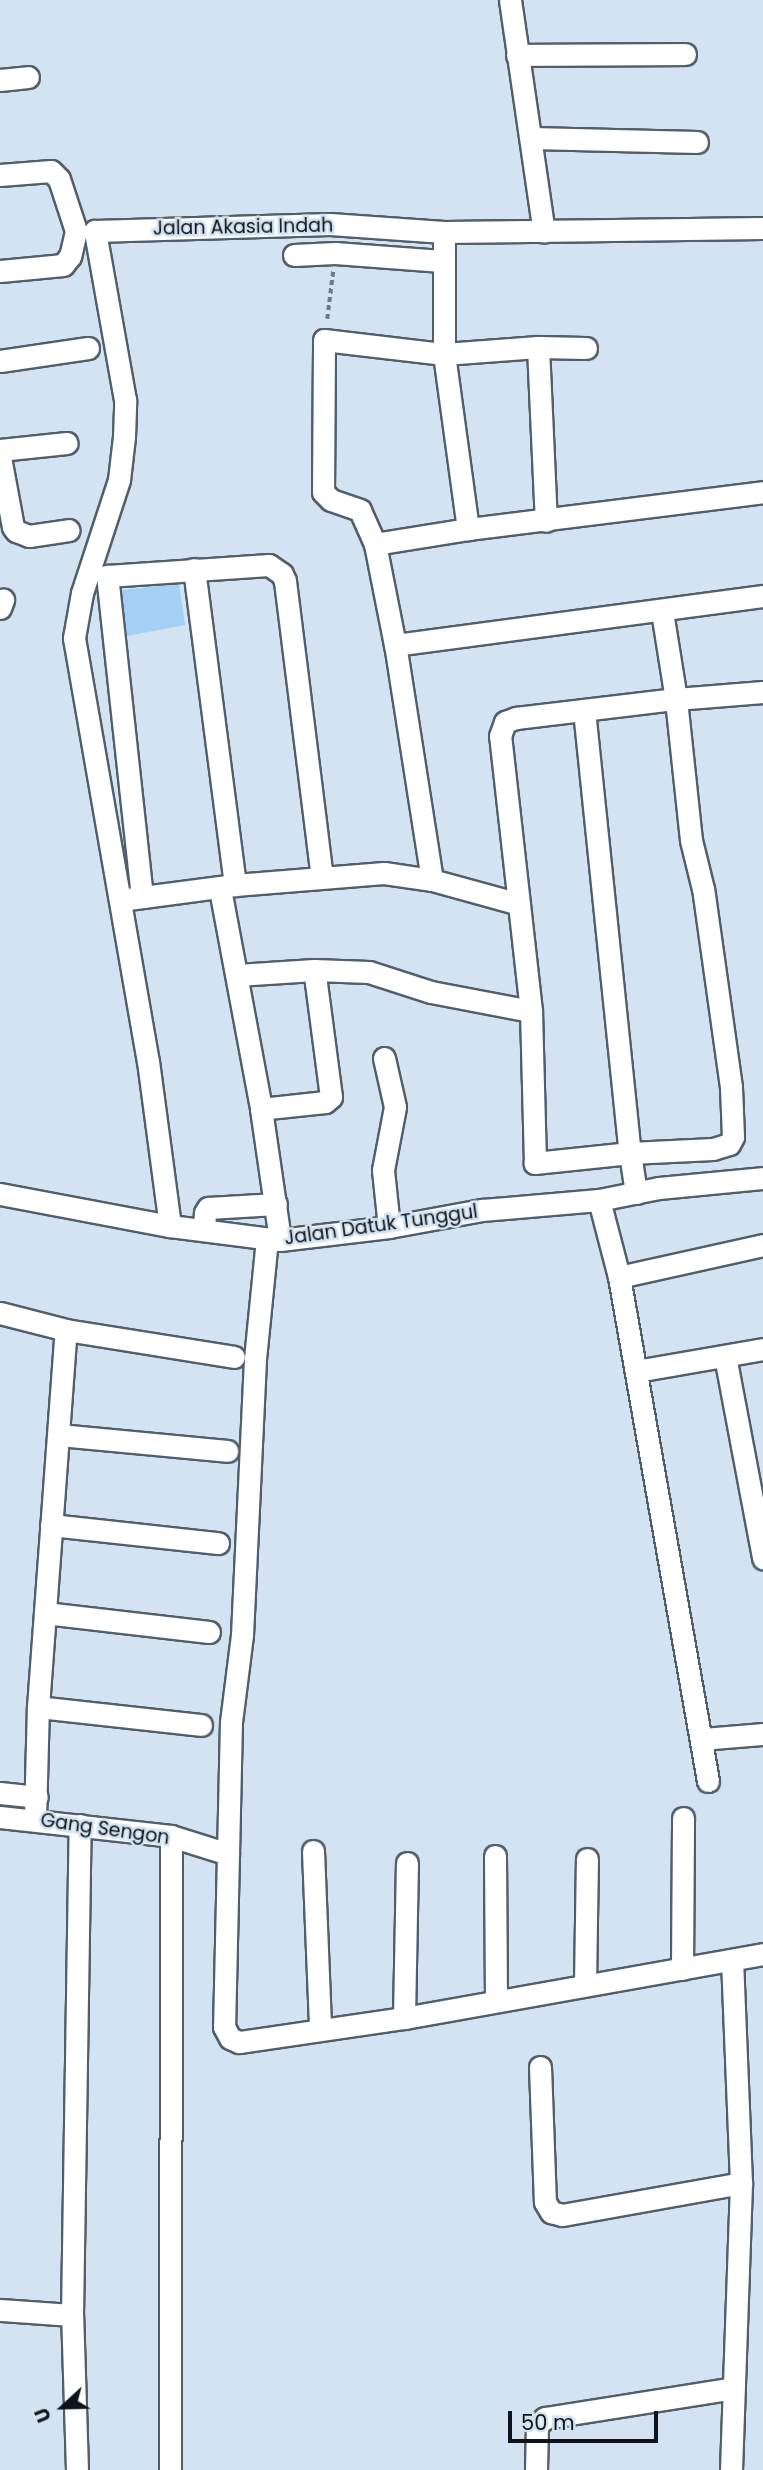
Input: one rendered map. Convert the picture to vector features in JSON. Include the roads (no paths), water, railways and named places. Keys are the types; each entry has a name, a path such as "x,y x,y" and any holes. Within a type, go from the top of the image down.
{"street":[{"path":"510,0 544,232"},
{"path":"517,55 685,54"},
{"path":"0,80 29,78"},
{"path":"532,138 697,142"},
{"path":"0,175 51,171 59,179 86,231 125,400 119,480 82,593 74,638 148,1062 170,1226"},
{"name":"Jalan Akasia Indah","path":"86,231 330,225 444,232 763,228"},
{"path":"0,271 63,265 86,231"},
{"path":"444,232 444,354 468,529"},
{"path":"294,255 335,253 442,261"},
{"path":"432,880 395,645 375,544 360,510 331,500 323,492 324,340 444,354 538,347 586,348"},
{"path":"538,347 546,521"},
{"path":"0,361 88,348"},
{"path":"0,450 67,443"},
{"path":"0,457 16,531 29,536 69,530"},
{"path":"375,544 468,529 763,492"},
{"path":"142,897 107,576 269,565 282,574 285,580 322,877"},
{"path":"194,569 237,975 276,1204 255,1359 242,1634 218,1850 224,2027 230,2038 239,2042 320,2028 404,2018 763,1954"},
{"path":"395,645 662,612 763,596"},
{"path":"662,612 676,699 691,840 703,889 731,1087 733,1137 729,1144 713,1149 630,1153 535,1163 531,1011 500,736 505,722 516,718 676,699 763,692"},
{"path":"584,710 636,1193"},
{"path":"119,899 384,873 432,880 519,904"},
{"path":"237,975 314,970 369,972 431,992 531,1011"},
{"path":"261,1109 325,1102 331,1097 314,970"},
{"path":"384,1058 395,1107 383,1170 389,1227"},
{"name":"Jalan Datuk Tunggul","path":"0,1194 170,1226 273,1240 389,1227 482,1210 599,1200 763,1178"},
{"path":"599,1200 619,1277 708,1781"},
{"path":"204,1230 208,1208 276,1204"},
{"path":"619,1277 763,1245"},
{"path":"0,1313 65,1329 234,1357"},
{"path":"35,1819 38,1707 65,1329"},
{"path":"636,1371 763,1349"},
{"path":"725,1356 763,1558"},
{"path":"59,1434 228,1451"},
{"path":"51,1525 218,1543"},
{"path":"45,1614 209,1632"},
{"path":"38,1707 201,1725"},
{"path":"702,1739 763,1734"},
{"path":"0,1793 37,1797"},
{"name":"Gang Sengon","path":"0,1817 170,1836 218,1850"},
{"path":"682,1969 683,1818"},
{"path":"77,2470 72,2315 80,1825"},
{"path":"170,1836 170,2470"},
{"path":"313,1851 320,2028"},
{"path":"495,1856 496,2000"},
{"path":"585,1984 587,1859"},
{"path":"404,2018 407,1863"},
{"path":"731,2470 741,2183 732,1960"},
{"path":"540,2067 545,2202 551,2211 562,2215 741,2183"},
{"path":"0,2310 72,2315"},
{"path":"536,2470 537,2425 545,2418 734,2388"}]}
